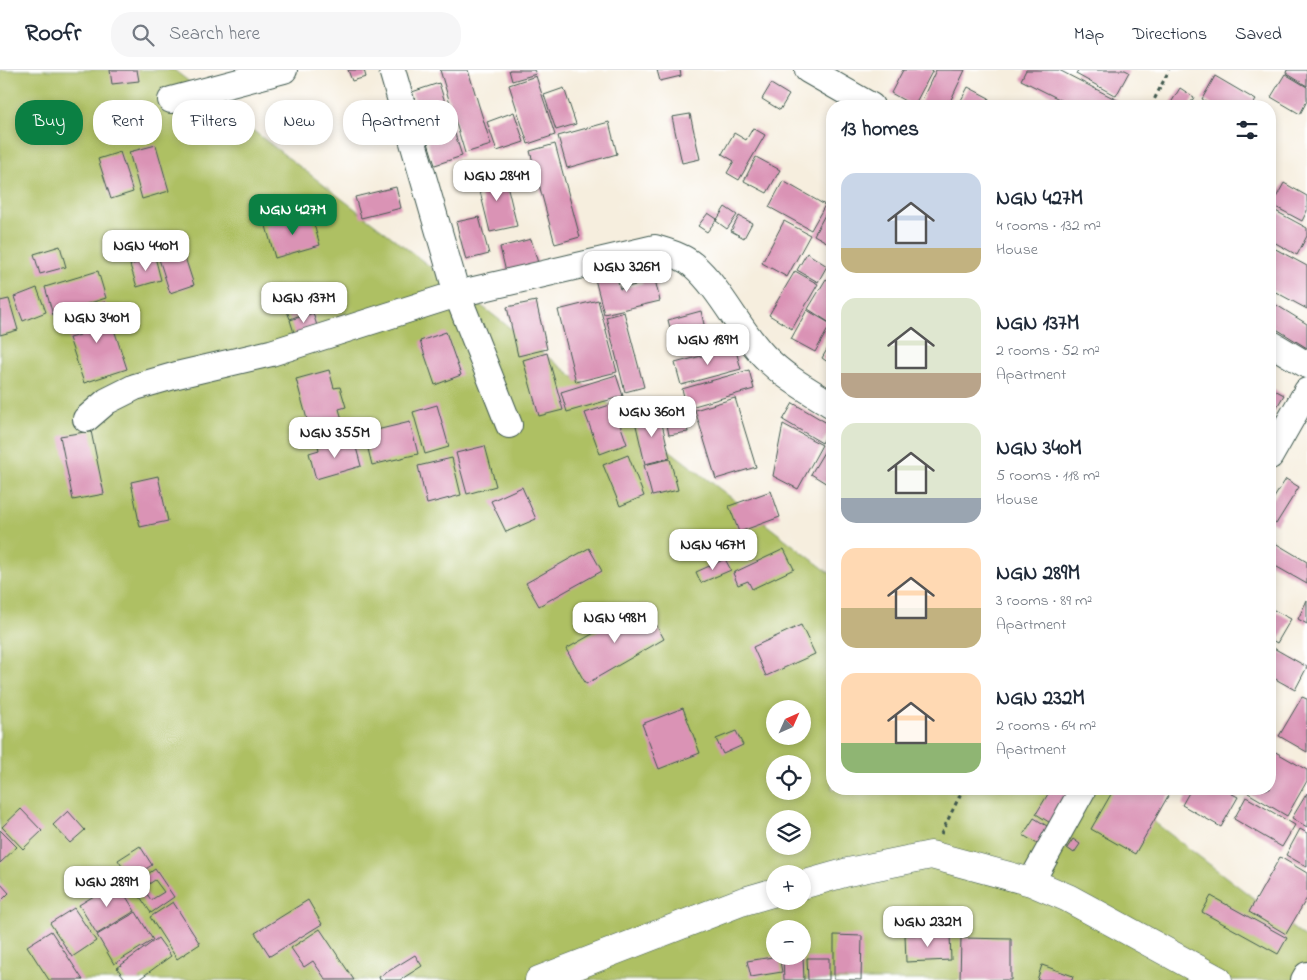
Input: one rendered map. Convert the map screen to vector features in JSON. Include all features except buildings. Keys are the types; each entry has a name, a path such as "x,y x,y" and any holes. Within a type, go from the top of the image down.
{"street":[{"path":"171,100 284,70"},
{"path":"392,70 457,294 509,425"},
{"path":"808,70 860,100"},
{"path":"86,419 107,401 135,387 271,353 457,294 654,248 675,254 692,264 705,278 762,355 784,375 826,401"},
{"path":"1276,347 1307,365"},
{"path":"1276,445 1307,391"},
{"path":"1030,882 1080,795"},
{"path":"811,882 848,872 931,855 1030,882 1068,898 1218,980"},
{"path":"539,980 741,902 766,895"},
{"path":"1304,980 1307,975"}],"path":[{"path":"1154,100 1169,70"},
{"path":"931,855 960,795"}],"green space":[{"path":"0,70 174,70 213,100 172,100 172,145 255,145 255,132 265,140 265,145 272,145 826,570 826,795 1119,795 1307,939 1307,980 0,980"}]}
